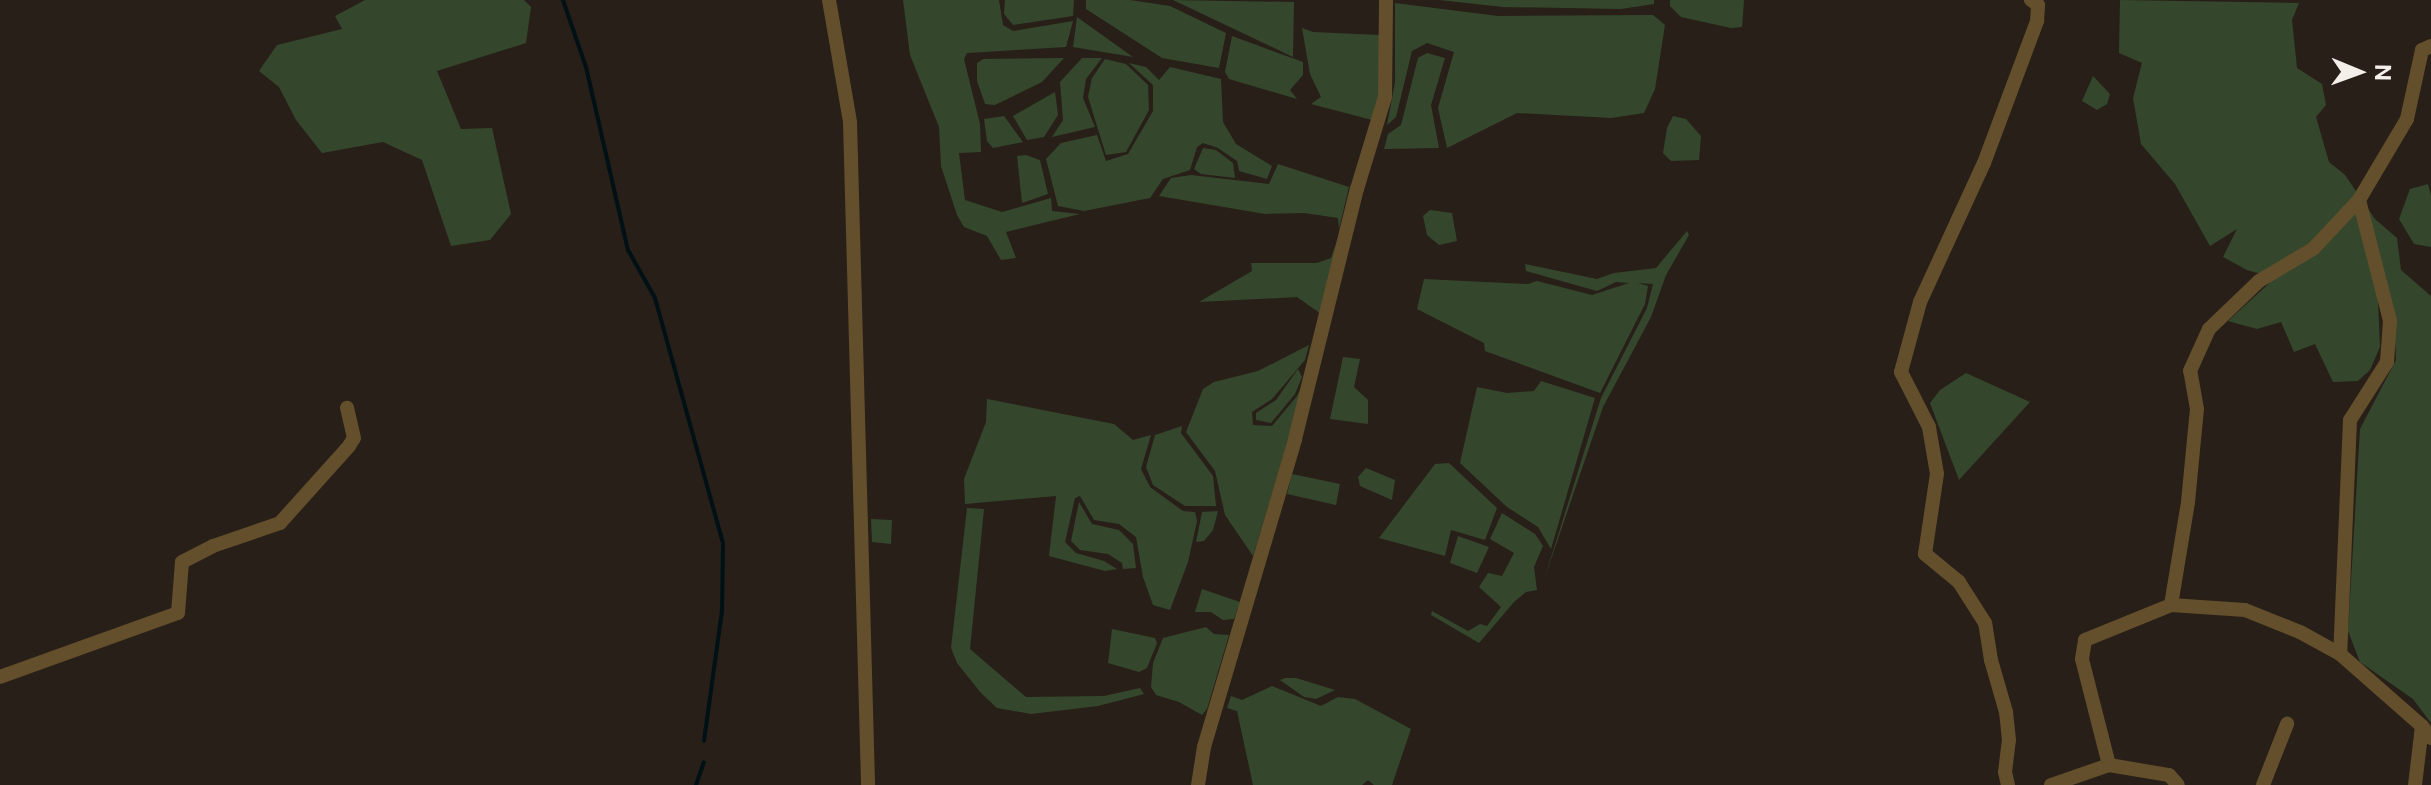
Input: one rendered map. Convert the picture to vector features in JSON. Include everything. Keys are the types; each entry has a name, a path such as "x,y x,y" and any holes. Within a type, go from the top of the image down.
{"street":[{"path":"829,0 850,122 868,785"},
{"path":"1198,785 1204,747 1295,439 1357,189 1385,97 1386,0"},
{"path":"2008,785 2005,772 2009,740 2006,712 1991,660 1985,623 1959,582 1925,554 1937,474 1929,427 1901,372 1920,302 1984,163 2037,21 2038,5 2031,0"},
{"path":"2171,605 2188,502 2197,409 2190,371 2209,329 2259,281 2313,249 2359,200 2407,119 2422,50 2431,46"},
{"path":"2340,654 2350,420 2387,362 2390,321 2359,200"},
{"path":"0,677 178,613 182,562 213,546 280,523 354,438 347,408"},
{"path":"2109,765 2082,659 2085,640 2171,605 2245,610 2300,632 2340,654 2426,732 2415,785"},
{"path":"2263,785 2287,724"},
{"path":"2051,785 2109,765 2169,775 2178,785"}],"green space":[{"path":"365,0 524,0 531,7 526,43 437,71 461,129 492,128 511,214 490,240 451,246 422,160 383,142 322,153 296,120 279,87 259,71 277,45 342,29 335,16"},
{"path":"903,0 999,0 1003,25 1013,31 1073,21 1066,47 967,53 964,59 980,124 981,152 959,153 965,200 1002,212 1051,198 1052,211 1080,214 1006,232 1016,258 1001,260 987,236 964,227 957,215 941,166 939,127 910,55"},
{"path":"1005,0 1074,0 1073,16 1013,25 1004,14"},
{"path":"1086,0 1130,0 1170,6 1226,33 1219,68 1162,58 1086,9"},
{"path":"1173,0 1294,2 1293,57"},
{"path":"1439,0 1654,0 1654,4 1621,9 1503,7"},
{"path":"1670,0 1744,0 1742,27 1731,28 1681,17 1670,6"},
{"path":"2120,0 2299,3 2292,20 2297,68 2322,84 2326,105 2316,117 2329,162 2345,175 2375,219 2397,238 2401,270 2431,296 2431,723 2413,699 2360,662 2348,631 2360,429 2396,360 2394,313 2378,302 2380,347 2370,370 2358,381 2333,382 2315,344 2294,352 2281,322 2257,329 2228,321 2275,278 2247,270 2223,257 2237,229 2210,246 2175,184 2141,144 2133,98 2142,63 2119,53"},
{"path":"1395,3 1498,16 1653,15 1665,25 1655,89 1644,113 1611,118 1517,113 1447,148 1438,108 1454,52 1427,43 1412,51 1396,117 1387,125 1395,82"},
{"path":"1077,17 1133,57 1073,47"},
{"path":"1302,28 1313,32 1379,35 1379,97 1372,120 1311,104 1321,97 1310,74"},
{"path":"1232,36 1303,62 1303,75 1290,90 1297,99 1229,79 1225,72"},
{"path":"1427,53 1445,58 1431,105 1439,148 1384,149 1388,134 1401,125 1418,58"},
{"path":"1064,58 1042,82 995,105 985,104 977,81 977,63 983,59"},
{"path":"1082,58 1102,58 1086,79 1083,98 1095,127 1052,137 1063,120 1060,82"},
{"path":"1105,59 1126,64 1148,85 1149,110 1126,152 1106,155 1088,97 1092,78"},
{"path":"1129,63 1146,67 1159,80 1170,67 1221,79 1223,122 1236,144 1272,166 1267,179 1239,171 1237,161 1218,148 1203,143 1197,147 1190,170 1163,179 1150,198 1084,211 1058,206 1046,159 1061,143 1097,135 1106,161 1128,154 1153,111 1153,85"},
{"path":"2093,76 2110,94 2107,104 2097,110 2082,101"},
{"path":"1055,92 1058,115 1044,137 1027,140 1013,116"},
{"path":"1004,116 1023,142 993,148 987,141 984,119"},
{"path":"1673,116 1686,119 1701,136 1699,160 1671,161 1663,153 1667,128"},
{"path":"1203,148 1216,150 1233,163 1235,178 1201,174 1194,169"},
{"path":"1026,155 1040,160 1048,194 1022,203 1017,156"},
{"path":"1278,164 1349,187 1339,229 1338,218 1304,213 1265,214 1159,196 1171,178 1191,175 1269,184"},
{"path":"2428,184 2431,196 2431,247 2414,244 2399,219 2410,189"},
{"path":"1430,210 1452,213 1457,241 1439,245 1427,235 1423,216"},
{"path":"1687,231 1689,235 1666,275 1651,317 1603,407 1544,580 1601,398 1647,308 1653,284 1638,283 1648,286 1645,304 1600,393 1485,351 1484,343 1417,309 1424,279 1528,284 1537,281 1592,295 1629,283 1616,282 1597,291 1526,271 1525,264 1597,279 1614,273 1656,268"},
{"path":"1338,238 1321,314 1297,297 1199,302 1252,271 1251,263 1317,263 1331,258"},
{"path":"1309,345 1305,360 1272,399 1252,412 1253,425 1272,426 1297,396 1308,374 1253,556 1225,515 1215,471 1186,432 1203,389 1214,382 1258,371"},
{"path":"1343,357 1360,359 1354,387 1368,400 1368,424 1330,419"},
{"path":"1298,369 1302,377 1295,394 1271,423 1256,420 1256,413 1276,400"},
{"path":"1966,373 2030,402 1959,480 1930,403 1940,390"},
{"path":"1541,381 1595,398 1551,549 1538,527 1507,507 1460,463 1477,387 1507,393 1534,391"},
{"path":"987,399 1114,424 1133,440 1151,435 1141,469 1150,487 1183,511 1195,512 1197,521 1188,562 1170,610 1153,605 1143,577 1136,537 1119,524 1094,520 1080,496 1075,498 1065,542 1076,553 1104,561 1117,569 1105,571 1049,556 1056,496 965,504 964,479 986,422"},
{"path":"1182,426 1181,433 1213,476 1216,506 1185,506 1153,485 1146,467 1155,435"},
{"path":"1449,463 1497,508 1485,540 1451,530 1445,556 1379,538 1435,464"},
{"path":"1366,468 1395,480 1392,500 1360,486 1358,477"},
{"path":"1292,474 1340,484 1336,505 1287,494"},
{"path":"1079,502 1092,524 1119,530 1133,544 1136,568 1123,569 1122,563 1108,554 1080,550 1071,541"},
{"path":"967,508 984,509 970,649 1026,697 1104,696 1140,688 1144,694 1098,706 1031,714 997,708 981,693 957,663 951,648"},
{"path":"1218,511 1213,530 1204,541 1196,542 1202,512"},
{"path":"1502,513 1535,534 1543,546 1534,567 1537,590 1526,592 1514,602 1479,643 1431,615 1432,611 1468,631 1480,624 1487,626 1501,607 1479,587 1488,573 1502,576 1514,553 1490,539"},
{"path":"871,519 892,520 891,544 872,542"},
{"path":"1458,536 1489,547 1477,573 1450,563"},
{"path":"1202,589 1240,602 1234,619 1223,620 1211,612 1195,612"},
{"path":"1206,627 1214,634 1229,635 1207,709 1202,715 1179,702 1156,695 1151,687 1153,663 1163,638"},
{"path":"1112,629 1155,638 1157,643 1147,668 1139,672 1108,663"},
{"path":"1296,678 1335,690 1316,699 1304,697 1280,680"},
{"path":"1272,686 1321,706 1338,697 1355,699 1411,729 1392,785 1374,785 1368,780 1362,785 1253,785 1237,711 1227,708 1231,696 1242,700"}],"waterway":[{"path":"563,0 586,67 628,250 655,298 723,543 722,611 704,741"},
{"path":"696,785 704,762"}]}
